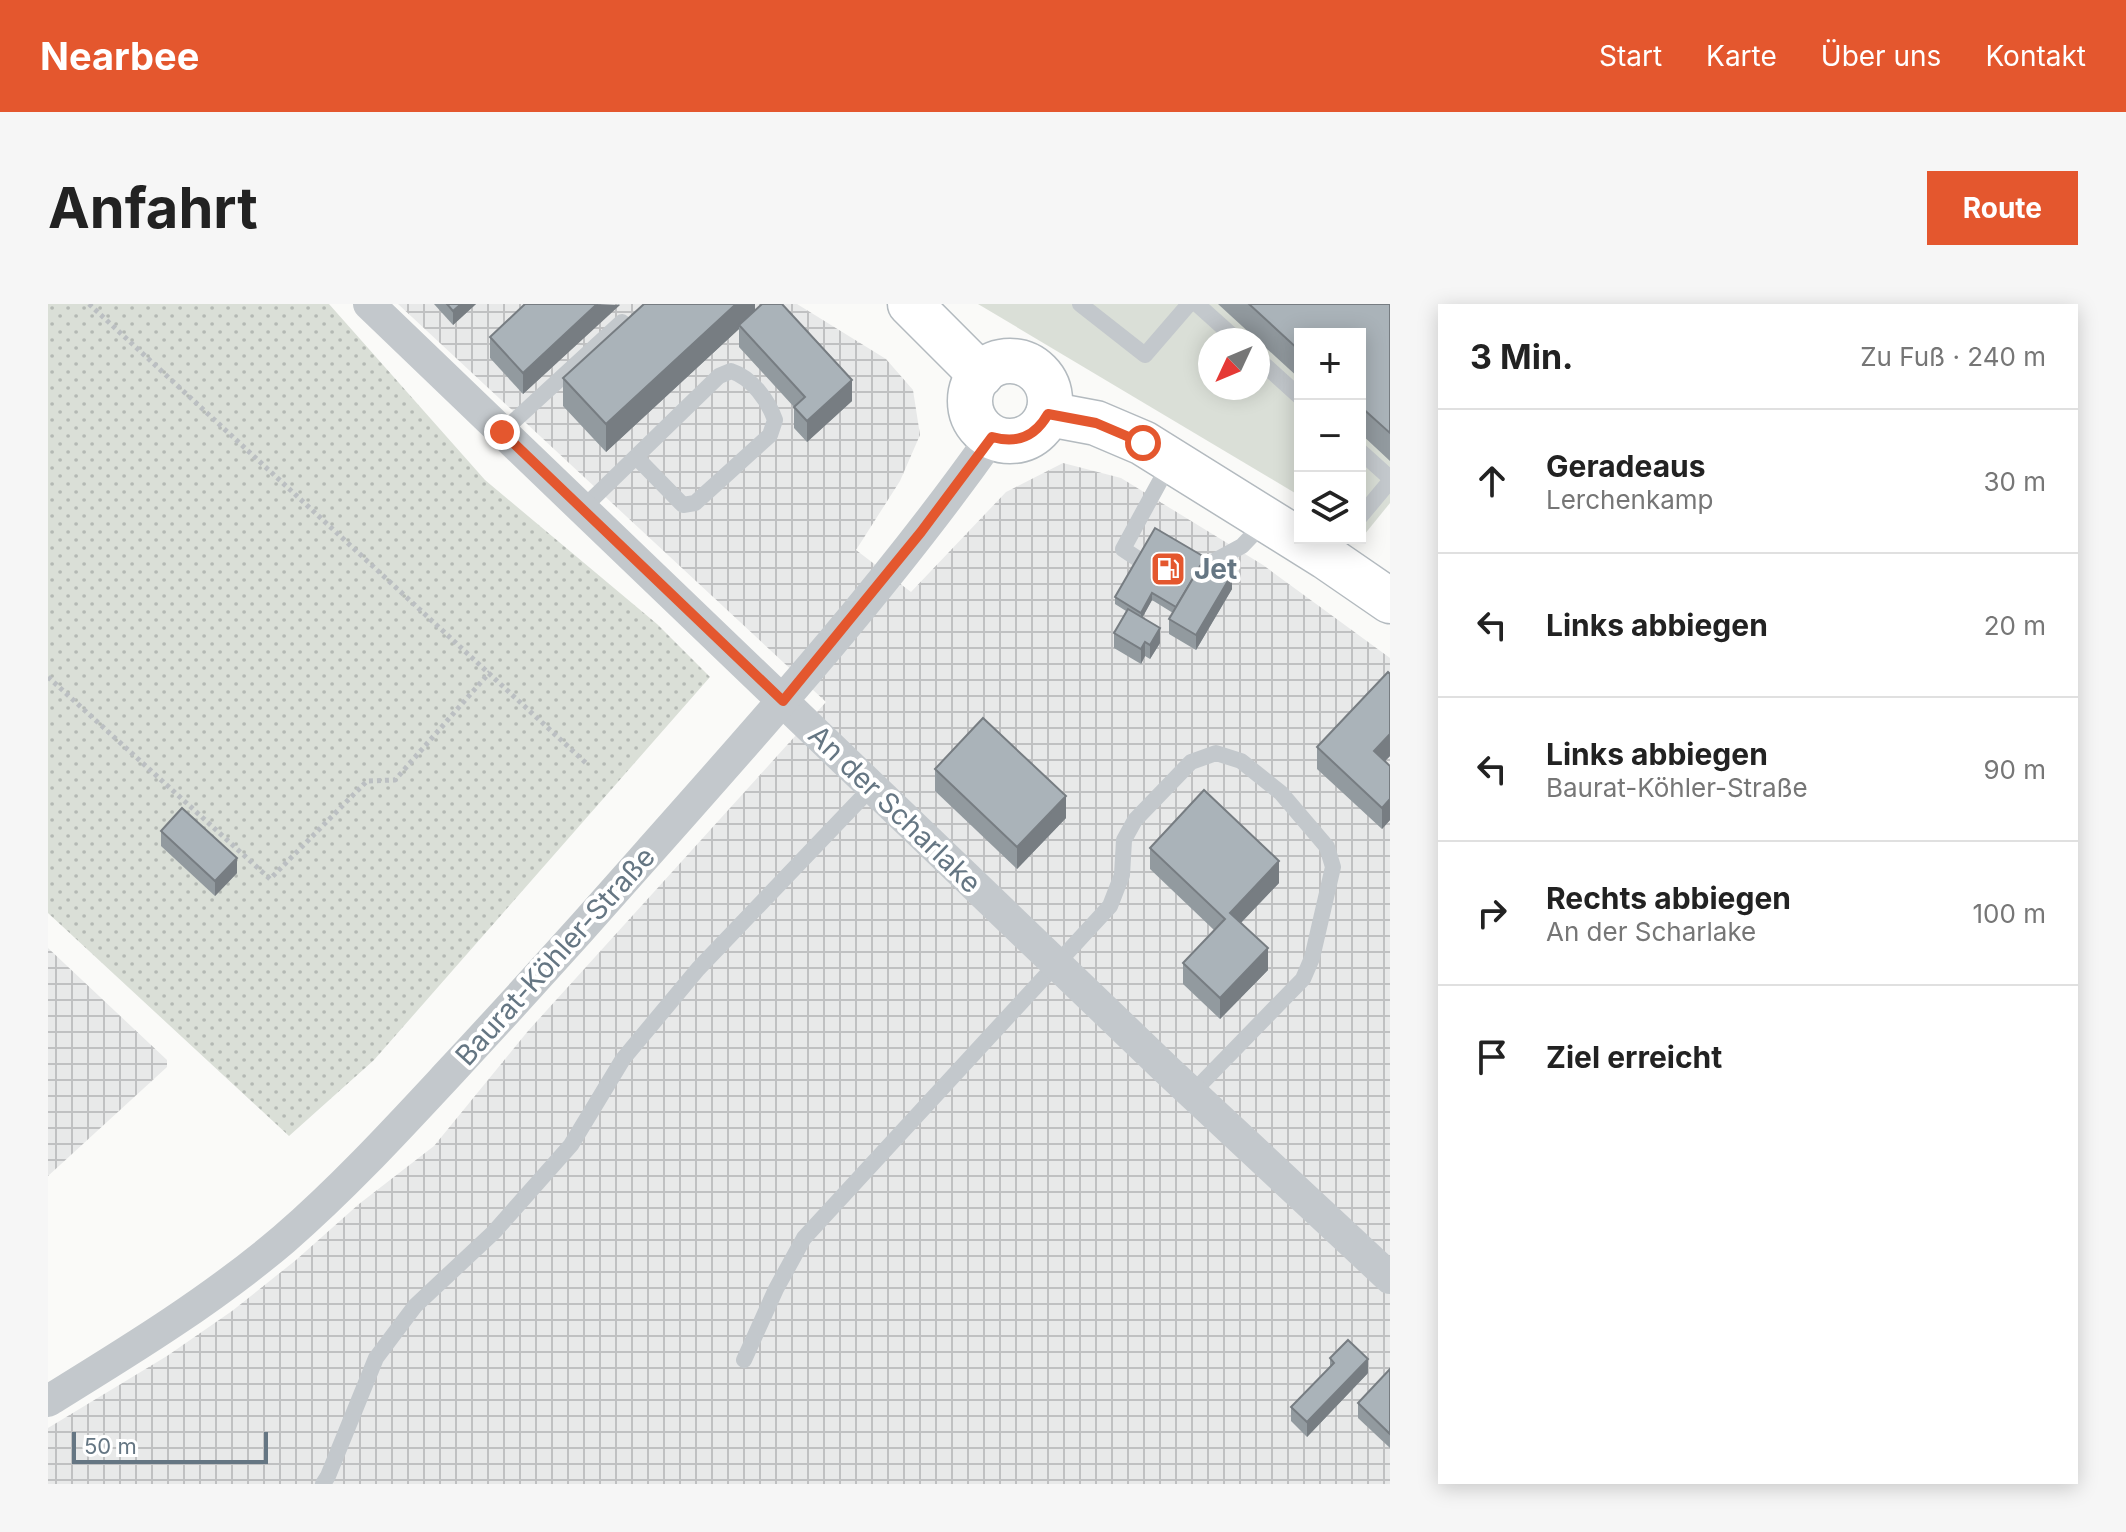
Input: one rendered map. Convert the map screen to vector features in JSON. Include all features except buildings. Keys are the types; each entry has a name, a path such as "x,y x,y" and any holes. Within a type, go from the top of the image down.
{"street":[{"name":"An der Scharlake","path":"369,304 1056,964 1390,1278"},
{"path":"910,304 981,375"},
{"path":"1010,361 1034,369 1042,377 1050,401 1048,414 1031,435 1005,441 981,429 970,404 971,391 981,375 999,362 1010,361"},
{"path":"1048,414 1096,423 1143,443 1267,520 1330,552 1390,601"},
{"name":"Baurat-Köhler-Straße","path":"48,1401 225,1286 284,1238 366,1163 554,959 783,701 921,532 992,437"}],"lane":[{"path":"1080,304 1145,355 1189,304"},
{"path":"1197,304 1224,328"},
{"path":"502,432 622,322"},
{"path":"1270,370 1294,392"},
{"path":"582,509 719,376 731,371 742,374 769,404 775,420 770,435 695,503 683,505 636,457"},
{"path":"1366,457 1390,480 1366,510"},
{"path":"1172,459 1123,549 1170,580 1242,546 1267,520"},
{"path":"744,1360 776,1289 804,1238 1110,906 1122,875 1124,840 1135,820 1191,762 1216,753 1241,761 1281,793 1327,847 1333,867 1312,958 1303,979 1192,1093"},
{"path":"323,1484 376,1358 415,1306 494,1232 571,1145 623,1059 698,969 872,787"}],"path":[{"path":"89,304 587,764"},
{"path":"48,677 270,879 367,781 395,780 490,672"}],"shaded area":[{"path":"48,304 329,304 485,480 657,624 710,677 374,1060 289,1136 48,913"},
{"path":"398,304 797,304 886,359 913,390 920,435 900,481 856,550 911,592 1006,492 1063,463 1121,478 1263,565 1390,658 1390,1484 48,1484 48,1428 167,1356 232,1311 359,1204 434,1146 528,1031 826,702"},
{"path":"978,304 1390,304 1390,503 1366,533 1366,328 1294,328 1294,492"},
{"path":"48,948 167,1060 167,1067 48,1176"}],"place":[{"name":"Jet","path":"1168,569"}],"route":[{"path":"502,432 783,701 921,532 992,437 1005,441 1019,440 1031,435 1048,414 1096,423 1143,443"}]}
